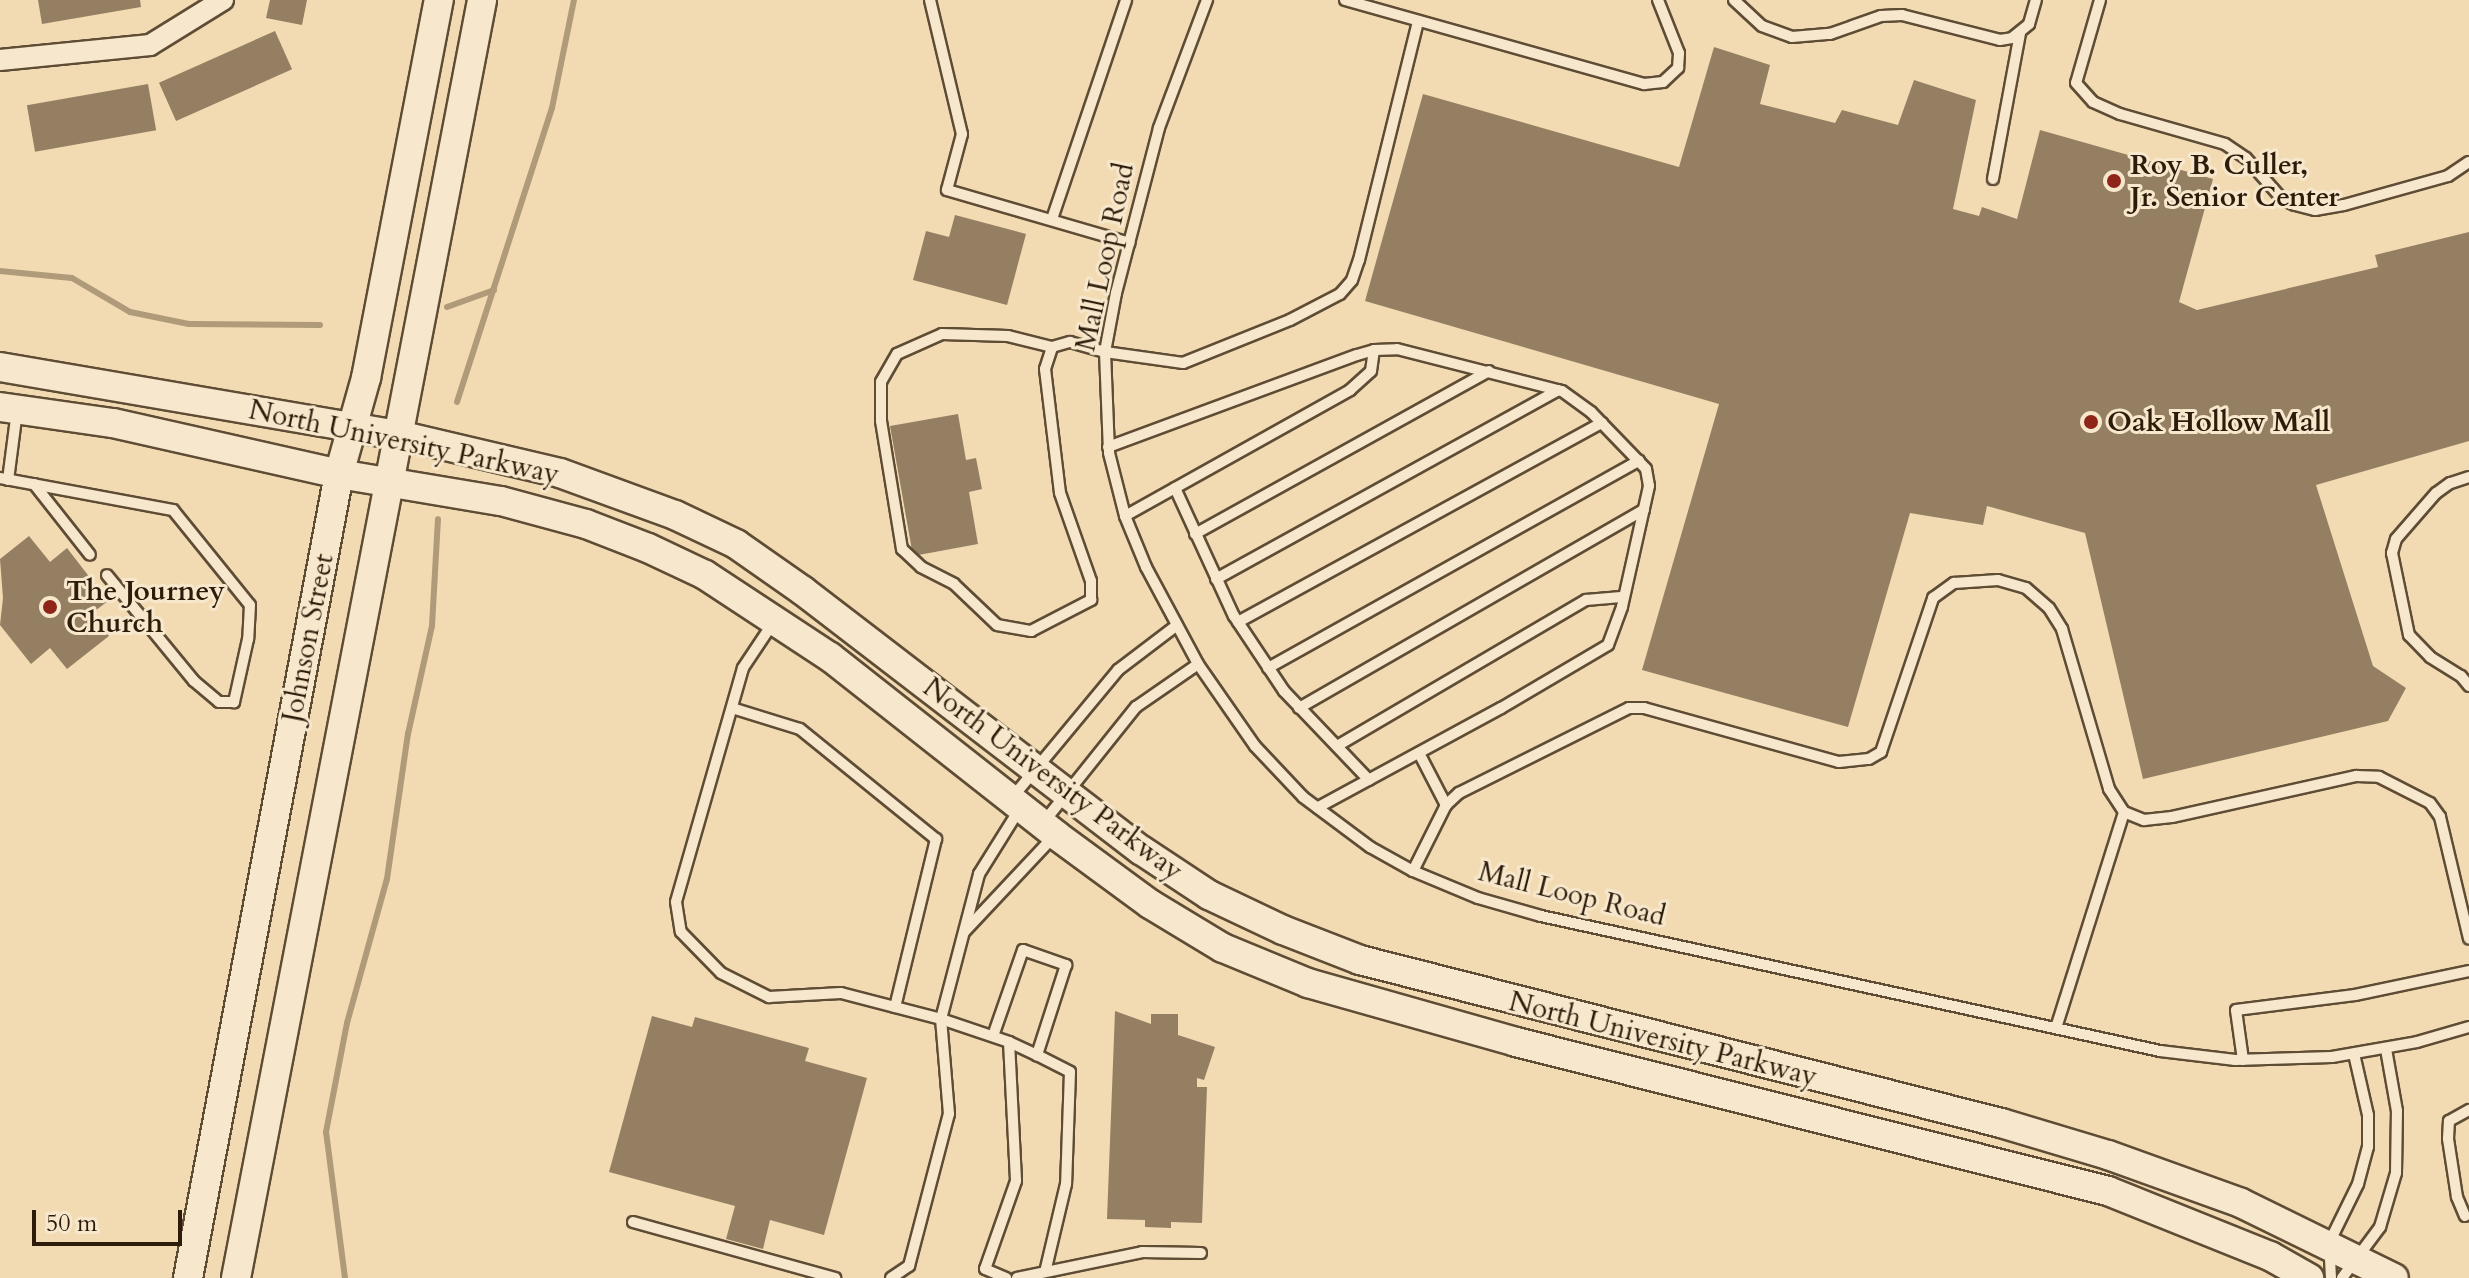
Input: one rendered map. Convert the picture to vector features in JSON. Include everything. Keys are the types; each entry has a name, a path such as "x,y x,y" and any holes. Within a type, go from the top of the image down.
{"main road":[{"name":"Johnson Street","path":"188,1278 339,474 366,378 439,0"},
{"name":"Johnson Street","path":"236,1278 482,0"},
{"name":"North University Parkway","path":"0,367 399,435 560,473 675,515 736,544 1141,850 1209,895 1360,960 2001,1123 2108,1155 2241,1203 2329,1243 2350,1268 2394,1278"},
{"name":"North University Parkway","path":"8,408 113,423 339,474 501,501 586,524 705,575 830,657 1032,817 1150,904 1223,948 1308,983 1516,1042 2108,1191 2270,1256 2309,1278"}],"street":[{"path":"0,60 150,45 223,0"}],"lane":[{"path":"930,0 962,134 947,190 1129,243"},
{"path":"1052,219 1126,0"},
{"name":"Mall Loop Road","path":"1207,0 1159,128 1129,243 1105,352 1108,447 1125,516 1146,567 1198,664 1255,746 1284,779 1344,830 1413,871 1478,898 1541,916 2160,1051 2243,1060 2289,1060 2386,1049 2469,1027"},
{"path":"1345,0 1644,84 1663,82 1678,68 1679,53 1658,0"},
{"path":"1734,0 1762,26 1792,37 1830,34 1881,16 1902,15 2000,40 2020,33 2029,24 2036,0"},
{"path":"2100,0 2076,83 2093,102 2120,114 2225,144 2246,158 2282,199 2295,205 2315,210 2344,205 2448,176 2469,162"},
{"path":"1052,347 1045,369 1060,493 1091,581 1091,600 1031,631 997,625 954,584 921,567 902,549 881,421 881,382 897,354 942,334 1008,336 1052,347 1070,342 1105,352 1183,363 1290,320 1340,294 1352,280 1359,260 1418,21"},
{"path":"1993,179 2020,33"},
{"path":"1108,447 1374,350 1397,349 1489,371 1573,397 1646,469 1649,486 1644,510 1624,597 1608,645 1317,808"},
{"path":"1125,516 1350,390 1371,371 1374,350"},
{"path":"1195,534 1489,371"},
{"path":"1216,579 1558,390"},
{"path":"8,408 4,479 173,510 250,605 248,639 234,702 219,702 194,681 107,575"},
{"path":"1238,622 1602,423"},
{"path":"1268,668 1639,461"},
{"path":"2469,477 2450,483 2436,493 2396,539 2392,553 2409,635 2430,657 2461,676 2469,686"},
{"path":"34,484 90,555"},
{"path":"1175,488 1238,622 1268,668 1299,708 1369,780"},
{"path":"1299,708 1644,510"},
{"path":"1413,871 1446,805 1494,773 1629,708 1644,708 1839,762 1869,759 1881,752 1933,598 1954,583 1977,579 2026,588 2049,608 2062,629 2109,789 2124,812 2144,820 2172,817 2356,776 2379,777 2430,803 2440,817 2469,939"},
{"path":"1337,746 1586,600 1624,597"},
{"path":"774,621 743,668 676,902 681,932 721,973 769,997 841,993 993,1036 1070,1072 1066,1184 1045,1272"},
{"path":"963,933 1032,817 1036,769 1118,670 1177,625"},
{"path":"891,1278 909,1266 949,1114 941,1019 979,874 1032,817 1067,795 1136,707 1198,664"},
{"path":"732,708 800,729 936,839 895,1007"},
{"path":"1419,753 1446,805"},
{"path":"2056,1028 2124,812"},
{"path":"993,1036 1023,950 1066,965 1037,1055"},
{"path":"2243,1060 2236,1010 2355,995 2469,971"},
{"path":"1006,1278 985,1269 1016,1181 1009,1042"},
{"path":"2350,1268 2380,1227 2396,1173 2397,1111 2386,1049"},
{"path":"2331,1278 2329,1243 2358,1184 2368,1147 2368,1115 2354,1054"},
{"path":"2465,1216 2457,1197 2449,1121 2469,1110"},
{"path":"633,1222 835,1278"},
{"path":"1017,1278 1142,1252 1201,1253"}],"building":[{"path":"38,0 140,0 141,7 42,24"},
{"path":"270,0 307,0 302,25 266,18"},
{"path":"275,31 292,69 176,121 159,83"},
{"name":"Oak Hollow Mall","path":"1714,47 1770,65 1760,104 1835,123 1842,110 1898,125 1914,80 1976,100 1953,209 1979,216 1982,207 2017,219 2040,130 2213,179 2179,302 2197,310 2378,267 2375,255 2469,232 2469,441 2316,485 2373,666 2406,688 2388,721 2143,779 2085,533 1987,506 1983,525 1910,513 1848,727 1642,670 1719,404 1365,301 1423,94 1679,167"},
{"path":"148,84 156,130 35,152 27,105"},
{"path":"955,215 1026,234 1007,305 913,280 926,231 949,237"},
{"path":"958,414 966,460 976,458 982,489 969,492 978,544 913,556 890,426"},
{"name":"The Journey Church","path":"29,536 50,562 67,548 108,601 91,614 109,636 67,669 50,648 31,664 0,625 3,598 0,559"},
{"path":"1115,1011 1151,1024 1151,1014 1178,1014 1178,1035 1215,1047 1204,1080 1197,1078 1197,1087 1207,1087 1202,1223 1171,1222 1171,1228 1145,1227 1145,1220 1107,1219"},
{"path":"652,1016 692,1027 695,1017 809,1048 805,1061 867,1078 824,1235 770,1220 763,1249 726,1239 735,1206 609,1172"}],"waterway":[{"path":"457,402 552,108 574,0"},
{"path":"0,271 72,278 130,312 189,324 320,325"},
{"path":"447,307 494,290"},
{"path":"345,1278 326,1132 347,1023 387,879 408,734 432,626 438,519"}],"place":[{"name":"Roy B. Culler, Jr. Senior Center","path":"2114,181"},
{"name":"Oak Hollow Mall","path":"2091,422"},
{"name":"The Journey Church","path":"50,607"}]}
